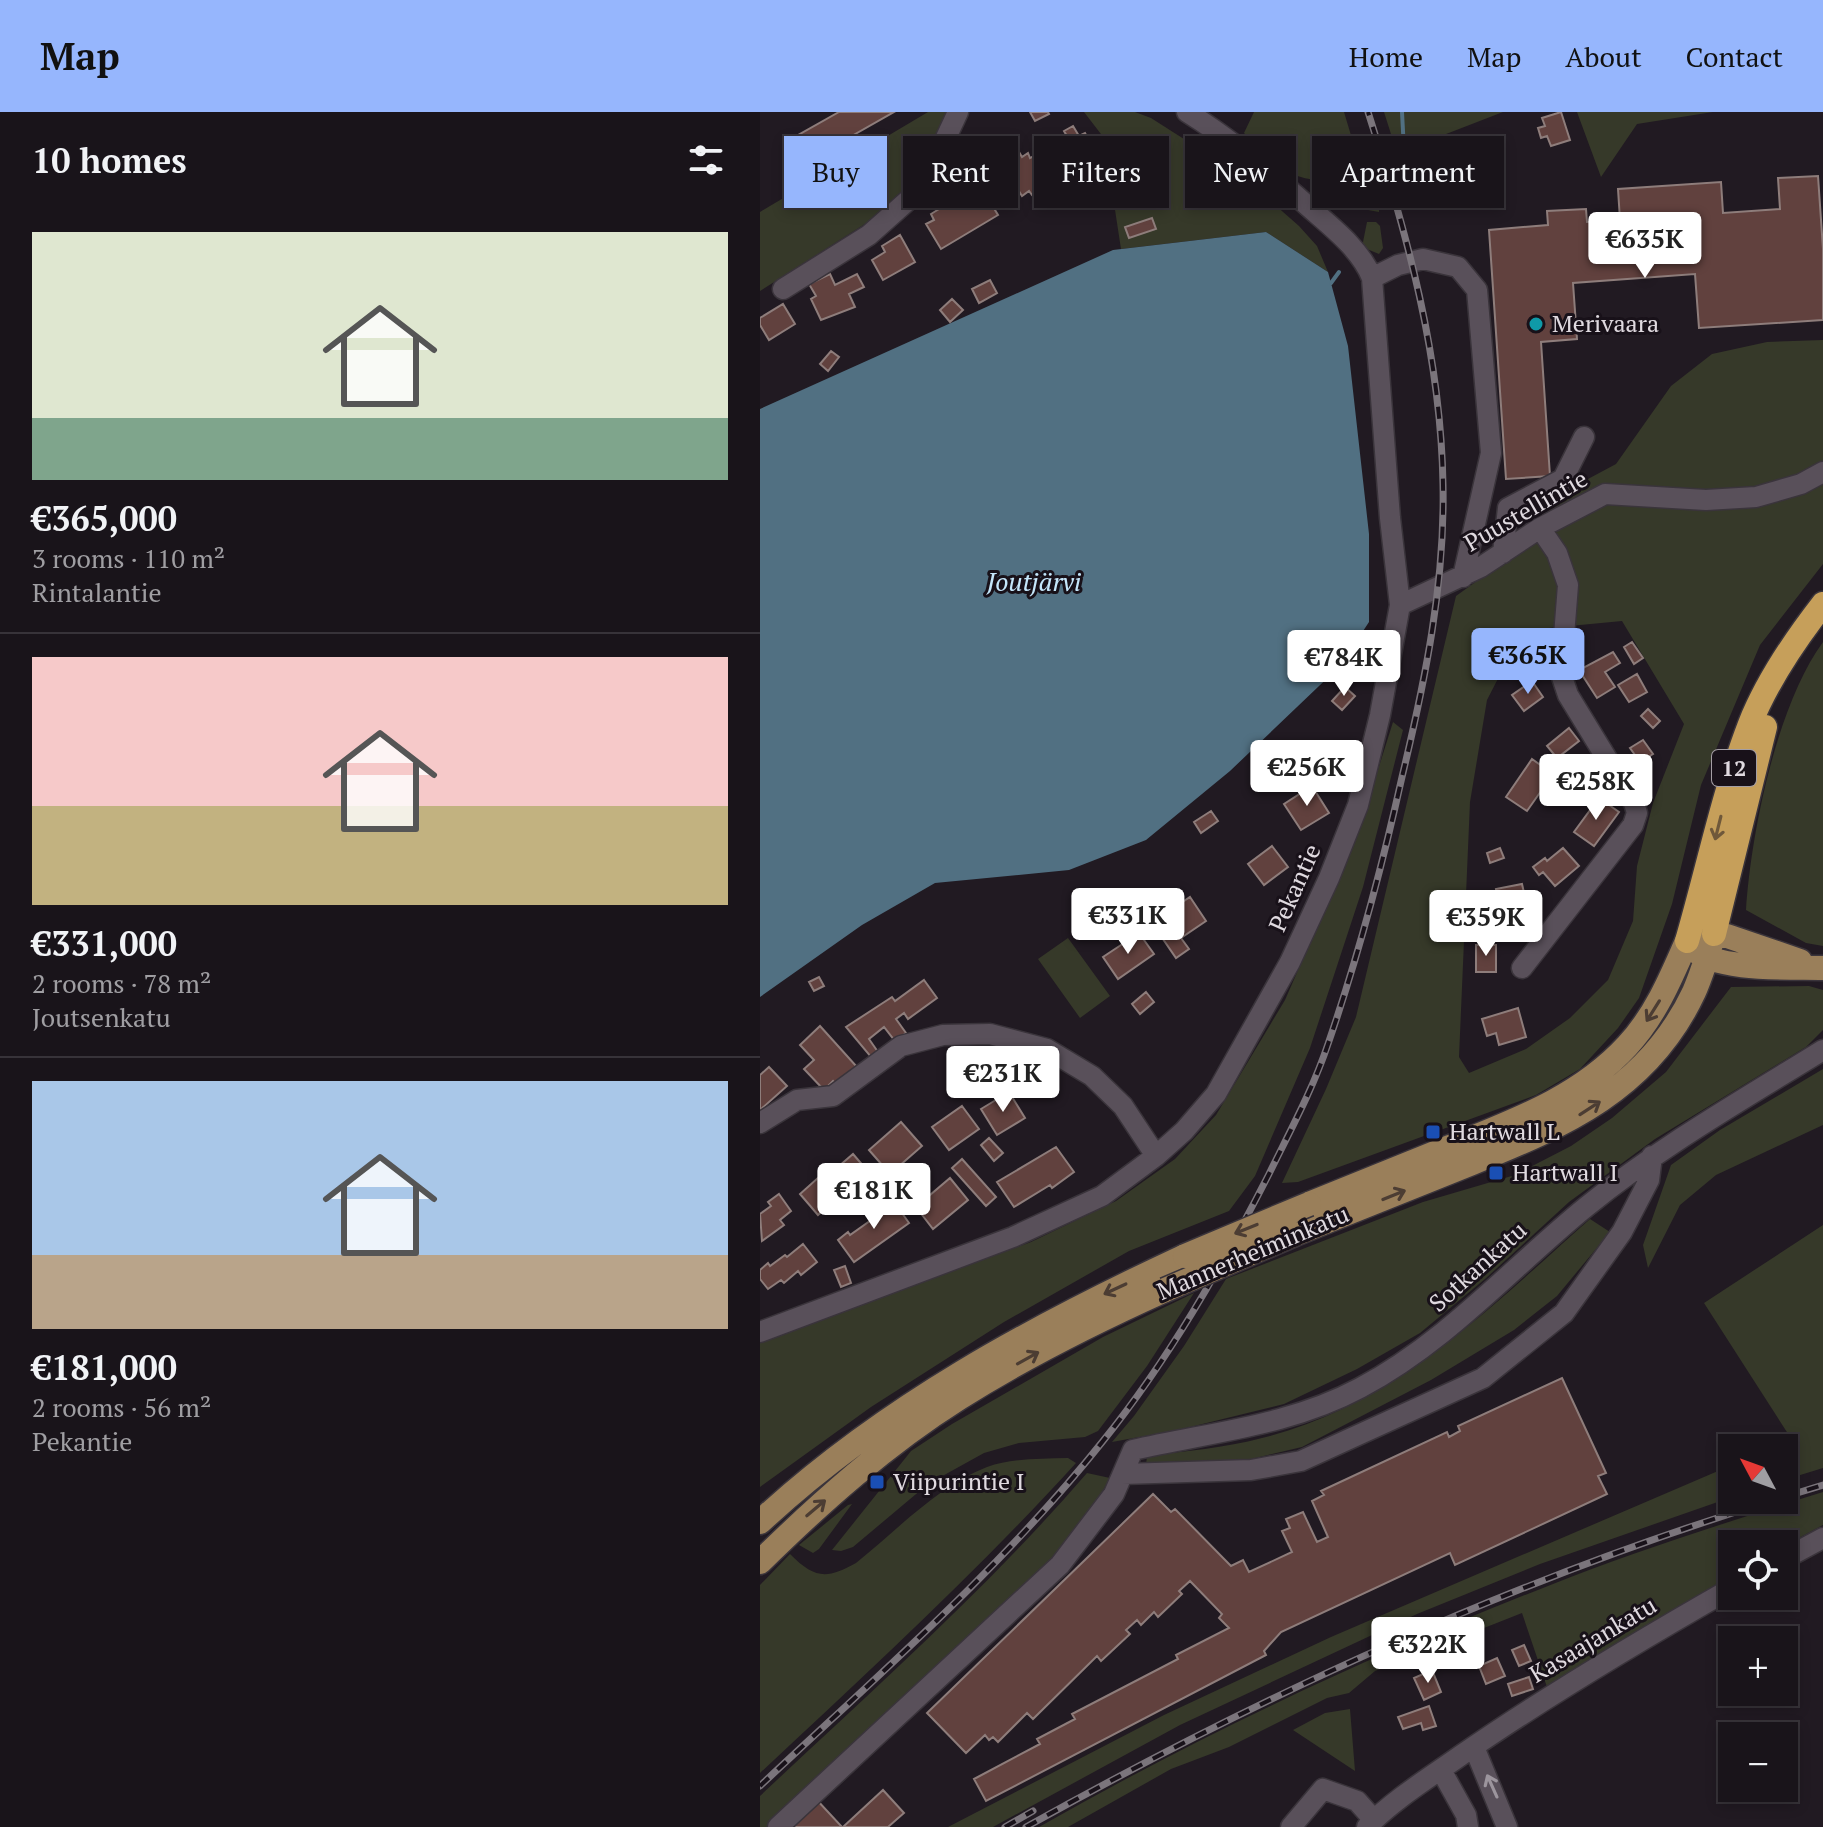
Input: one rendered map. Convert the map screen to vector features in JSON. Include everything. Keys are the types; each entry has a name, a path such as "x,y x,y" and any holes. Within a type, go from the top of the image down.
{"highway":[{"name":"12","path":"1687,941 1732,776 1752,721 1789,653 1823,604"},
{"name":"12","path":"1714,934 1756,758 1789,653"}],"main road":[{"path":"1714,934 1822,968 1752,966 1706,958 1695,952 1687,941 1714,934"},
{"name":"Mannerheiminkatu","path":"760,1562 832,1494 879,1456 957,1399 1027,1358 1165,1290 1521,1143 1590,1109 1629,1077 1664,1039 1693,995 1714,934"},
{"name":"Mannerheiminkatu","path":"760,1522 864,1436 945,1382 1016,1340 1185,1256 1562,1099 1586,1083 1629,1044 1665,991 1687,941"}],"street":[{"path":"783,289 869,235 923,187 958,112"},
{"path":"1187,112 1251,156 1308,206 1367,264 1372,278 1398,265 1423,259 1458,267 1477,290 1491,453 1463,577"},
{"name":"Pekantie","path":"760,1332 1013,1237 1102,1196 1184,1131 1216,1094 1290,962 1329,878 1358,805 1380,715 1400,605 1390,518 1372,278"},
{"path":"1503,553 1508,508 1563,479 1584,437"},
{"name":"Puustellintie","path":"1400,605 1463,577 1540,528 1605,494 1706,500 1756,497 1801,484 1823,472"},
{"path":"1522,968 1633,825 1637,813 1634,803 1568,695 1561,674 1568,585 1557,553 1540,528"},
{"path":"760,1123 797,1100 833,1096 901,1046 943,1035 990,1034 1047,1049 1092,1076 1123,1106 1156,1156"},
{"name":"Sotkankatu","path":"1123,1474 1133,1450 1267,1424 1319,1407 1360,1388 1408,1359 1499,1285 1534,1250 1652,1156 1823,1050"},
{"path":"778,1827 1060,1565 1114,1494 1123,1474 1251,1470 1301,1461 1483,1378 1564,1313 1622,1232 1649,1180 1652,1156"},
{"path":"1798,1551 1823,1538"},
{"name":"Kasaajankatu","path":"1370,1824 1474,1747 1614,1656 1718,1596"},
{"path":"1474,1747 1507,1827"},
{"path":"1441,1770 1466,1815 1468,1827"},
{"path":"1291,1827 1323,1789 1357,1801 1370,1824"}],"green space":[{"path":"928,112 947,112 937,136 903,136 903,192 887,207 887,136"},
{"path":"1084,112 1135,112 1151,118 1185,140 1185,208 1279,208 1317,246 1328,272 1266,232 1121,249 1115,208 1169,208 1169,136 1102,136"},
{"path":"1254,112 1344,112 1351,136 1312,136 1312,179 1296,175 1296,136 1247,136 1244,133"},
{"path":"1384,112 1503,112 1441,136 1392,136"},
{"path":"1577,112 1713,112 1637,124 1601,177"},
{"path":"784,198 784,208 886,208 760,291 760,212"},
{"path":"1367,222 1376,222 1380,226 1383,248 1379,254 1362,247"},
{"path":"1823,340 1823,465 1756,492 1606,488 1537,523 1545,502 1616,464 1671,386 1712,354 1767,342"},
{"path":"1823,478 1823,564 1760,645 1701,785 1672,904 1639,998 1618,1028 1580,1069 1536,1095 1298,1182 1282,1183 1356,1017 1456,596 1548,530 1607,502 1706,507","holes":["1622,621 1684,724 1653,803 1637,866 1633,921 1608,980 1570,1018 1526,1049 1469,1073 1459,1057 1470,802 1487,700 1506,663 1549,628"]},
{"path":"1823,642 1823,946 1806,943 1746,910 1754,844 1769,770 1792,699"},
{"path":"1393,722 1403,730 1363,887 1310,1048 1255,1176 1229,1211 1129,1251 1004,1322 871,1407 760,1487 760,1342 1031,1242 1116,1201 1175,1159 1216,1115 1285,1000 1358,833"},
{"path":"1068,938 1110,996 1080,1018 1038,959"},
{"path":"1809,986 1823,990 1823,1030 1806,1047 1655,1139 1569,1202 1420,1333 1357,1369 1284,1404 1178,1430 1112,1442 1184,1346 1226,1279 1423,1202 1515,1175 1571,1146 1612,1118 1666,1072 1731,987"},
{"path":"1823,1069 1823,1125 1716,1175 1680,1205 1648,1268 1643,1245 1671,1165 1720,1130"},
{"path":"1590,1219 1610,1232 1557,1296 1514,1330 1431,1380 1302,1447 1243,1461 1146,1465 1147,1456 1262,1438 1310,1423 1355,1403 1398,1378 1478,1318"},
{"path":"1823,1225 1823,1468 1798,1476 1798,1434 1788,1434 1704,1303"},
{"path":"1194,1293 1147,1366 1098,1431 1085,1437 1019,1443 984,1453 928,1484 853,1547 832,1550 911,1451 1103,1337"},
{"path":"1068,1458 1076,1463 1000,1544 760,1773 760,1585 790,1554 814,1572 836,1572 856,1563 918,1510 969,1475 1006,1462"},
{"path":"1718,1471 1718,1502 1540,1564 1417,1614 1180,1725 993,1827 948,1827 1164,1715 1331,1637"},
{"path":"1087,1473 1110,1478 1090,1514 1043,1568 769,1827 760,1827 760,1796 969,1598"},
{"path":"1823,1492 1823,1525 1798,1538 1798,1530 1718,1530 1718,1583 1547,1687 1522,1613 1375,1671 1349,1693 1327,1698 1229,1747 1171,1769 1068,1827 1039,1827 1226,1728 1418,1639 1616,1560 1719,1525 1754,1514 1798,1514 1798,1500"},
{"path":"852,1504 819,1549 813,1553 799,1545 848,1505"},
{"path":"1350,1709 1355,1771 1293,1730 1325,1713"}],"water":[{"name":"Joutjärvi","path":"1266,232 1328,272 1348,346 1369,534 1369,622 1340,666 1230,771 1146,840 1069,870 935,883 862,925 760,997 760,409 1113,250"}],"building":[{"path":"839,112 894,112 852,136 797,136"},
{"path":"1030,112 1048,112 1049,114 1035,121"},
{"path":"1561,112 1570,140 1551,146 1547,136 1541,138 1538,128 1545,126 1542,118"},
{"path":"1073,126 1079,136 1067,136 1064,131"},
{"path":"1018,150 1022,157 1028,153 1030,158 1034,156 1034,194 1029,191 1022,196 1018,190"},
{"name":"Merivaara","path":"1818,176 1823,249 1823,320 1699,328 1695,274 1573,283 1577,339 1541,342 1550,476 1506,479 1489,230 1548,225 1547,211 1586,209 1587,222 1620,220 1618,189 1721,182 1723,213 1780,209 1778,178"},
{"path":"941,208 994,208 998,215 941,249 926,224 934,220 931,214"},
{"path":"1152,218 1156,229 1129,238 1125,227"},
{"path":"900,235 915,262 883,280 872,260 885,252 882,246"},
{"path":"830,274 835,285 857,274 864,287 849,294 855,307 821,320 811,299 816,296 809,284"},
{"path":"990,280 997,293 979,303 972,289"},
{"path":"952,299 963,310 950,322 940,310"},
{"path":"783,304 795,324 769,340 760,325 760,318"},
{"path":"831,351 839,357 828,371 820,364"},
{"path":"1632,642 1643,658 1634,664 1624,647"},
{"path":"1613,652 1620,663 1605,672 1615,687 1597,698 1579,670"},
{"path":"1637,674 1647,692 1629,702 1618,685"},
{"path":"1532,681 1543,697 1524,711 1512,695"},
{"path":"1345,687 1355,696 1342,710 1332,701"},
{"path":"1648,709 1660,721 1653,728 1641,716"},
{"path":"1569,728 1579,741 1557,758 1547,746"},
{"path":"1643,740 1653,754 1640,762 1630,748"},
{"path":"1335,742 1348,762 1331,773 1318,753"},
{"path":"1300,751 1305,761 1293,769 1287,759"},
{"path":"1532,759 1553,774 1527,811 1506,797"},
{"path":"1312,786 1329,813 1301,830 1284,804"},
{"path":"1599,798 1619,812 1594,846 1574,832"},
{"path":"1211,811 1218,821 1201,833 1194,822"},
{"path":"1272,846 1288,867 1264,885 1248,864"},
{"path":"1500,848 1504,858 1490,863 1487,853"},
{"path":"1563,848 1579,866 1555,886 1543,872 1539,875 1533,867 1545,858 1547,861"},
{"path":"1522,884 1525,897 1538,895 1541,912 1515,918 1514,914 1502,917 1496,889"},
{"path":"1190,897 1206,921 1181,938 1189,949 1176,958 1152,923"},
{"path":"1139,933 1154,954 1118,979 1103,957"},
{"path":"1476,945 1496,945 1496,972 1476,972"},
{"path":"819,977 824,986 814,991 809,982"},
{"path":"924,980 937,998 908,1019 904,1013 896,1019 906,1033 895,1041 884,1027 869,1039 878,1052 871,1057 846,1027 892,997 895,1001"},
{"path":"1146,992 1154,1002 1140,1014 1132,1004"},
{"path":"1518,1008 1526,1037 1499,1045 1496,1033 1487,1036 1482,1019"},
{"path":"820,1026 857,1067 837,1086 833,1081 824,1090 804,1069 814,1060 800,1045"},
{"path":"769,1067 787,1086 760,1110 760,1075"},
{"path":"1009,1092 1025,1118 997,1135 981,1109"},
{"path":"962,1106 979,1129 949,1150 932,1127"},
{"path":"901,1122 922,1146 890,1174 869,1150"},
{"path":"989,1138 1003,1153 994,1161 981,1145"},
{"path":"1056,1147 1074,1172 1052,1188 1050,1185 1014,1207 997,1182"},
{"path":"853,1154 871,1175 850,1194 846,1190 818,1215 800,1194 828,1169 831,1173"},
{"path":"962,1159 996,1197 986,1206 952,1168"},
{"path":"950,1178 968,1200 933,1229 916,1207"},
{"path":"779,1194 791,1211 780,1220 784,1225 762,1241 760,1214 771,1206 768,1202"},
{"path":"892,1199 909,1223 854,1262 838,1240 881,1213 878,1209"},
{"path":"803,1244 817,1262 801,1275 798,1271 784,1283 781,1280 768,1289 760,1279 760,1270 768,1263 770,1266 785,1255 787,1257"},
{"path":"845,1266 851,1283 841,1287 834,1270"},
{"path":"1562,1378 1606,1473 1598,1476 1607,1494 1455,1565 1450,1553 1281,1632 1264,1651 1266,1655 986,1801 974,1779 1040,1744 1037,1739 1075,1719 1072,1714 1178,1659 1176,1655 1229,1628 1219,1618 1222,1614 1190,1581 1179,1591 1182,1594 1158,1617 1154,1612 1141,1625 1137,1620 1126,1630 1130,1634 1101,1661 1097,1656 1033,1719 1027,1713 998,1742 993,1737 989,1740 985,1735 966,1753 927,1713 1153,1494 1171,1512 1175,1509 1231,1566 1243,1560 1249,1572 1292,1552 1282,1531 1290,1528 1286,1519 1303,1512 1317,1542 1328,1537 1312,1501 1324,1495 1321,1491 1447,1432 1449,1437 1460,1431 1458,1426"},
{"path":"1524,1645 1531,1661 1519,1666 1512,1650"},
{"path":"1497,1658 1505,1676 1486,1684 1479,1666"},
{"path":"1432,1670 1441,1692 1424,1700 1414,1678"},
{"path":"1529,1677 1533,1689 1512,1696 1508,1684"},
{"path":"1429,1706 1436,1726 1423,1730 1421,1723 1403,1729 1398,1717"},
{"path":"883,1790 904,1813 888,1827 843,1827"},
{"path":"816,1799 842,1827 785,1827"}],"waterway":[{"path":"1402,112 1403,136"},
{"path":"1331,283 1339,272"}],"railway":[{"path":"760,1786 981,1577 1103,1441 1150,1378 1213,1278 1269,1174 1322,1061 1369,912 1410,741 1432,632 1443,522 1441,437 1429,342 1396,204 1368,112"},
{"path":"1798,1493 1823,1485"},
{"path":"1026,1827 1207,1731 1391,1644 1580,1566 1731,1514"},
{"path":"1005,1827 1033,1811"}],"place":[{"name":"Merivaara","path":"1536,324"},
{"name":"Hartwall L","path":"1433,1132"},
{"name":"Hartwall I","path":"1496,1173"},
{"name":"Viipurintie I","path":"877,1482"}]}
